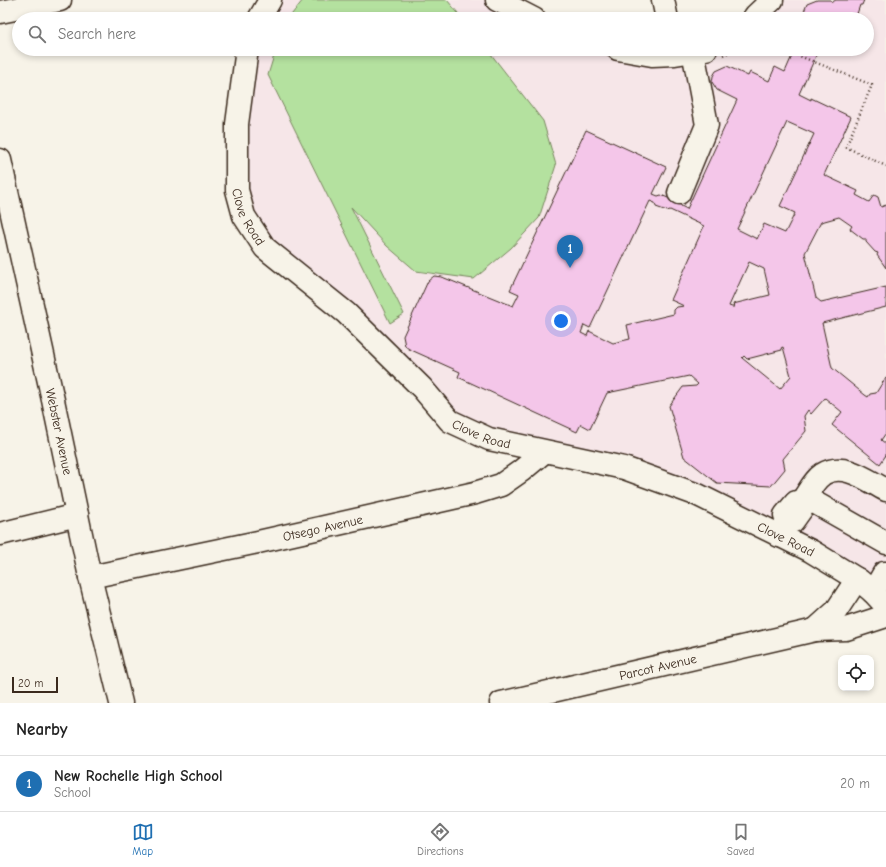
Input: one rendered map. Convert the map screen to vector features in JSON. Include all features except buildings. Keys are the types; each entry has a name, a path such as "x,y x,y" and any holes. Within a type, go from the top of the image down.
{"street":[{"path":"0,12 60,0"},
{"path":"249,12 250,0"},
{"path":"263,12 270,0"},
{"path":"497,0 520,12"},
{"path":"663,0 666,12"},
{"path":"759,12 772,0"},
{"name":"Clove Road","path":"246,56 237,124 237,190 244,216 265,248 346,313 422,388 450,421 489,439 624,468 698,495 783,529 811,551 872,592"},
{"path":"679,193 707,125 688,56"},
{"name":"Webster Avenue","path":"0,160 90,577 121,703"},
{"name":"Otsego Avenue","path":"90,577 258,542 475,493 501,485 544,452"},
{"path":"783,529 793,521 803,507 804,499 812,486 823,474 835,469 848,470 886,490"},
{"path":"804,499 886,544"},
{"path":"0,534 77,515"},
{"name":"Parcot Avenue","path":"815,630 836,611 872,592 885,569"},
{"name":"Parcot Avenue","path":"501,703 815,630 846,629 886,616"}],"path":[{"path":"800,56 872,85 846,147 886,166"}],"shaded area":[{"path":"282,0 488,0 508,12 271,12"},
{"path":"764,0 886,0 886,598 764,523 492,434 450,410 265,238 252,215 244,186 252,56 615,56 655,63 684,56 874,56 874,12 753,12"}],"green space":[{"path":"303,0 447,0 457,12 294,12"},
{"path":"274,56 492,56 543,121 556,165 539,218 511,248 474,279 416,271 387,246 351,207 404,314 390,323 268,75"}],"place":[{"name":"New Rochelle High School","path":"570,268"}]}
